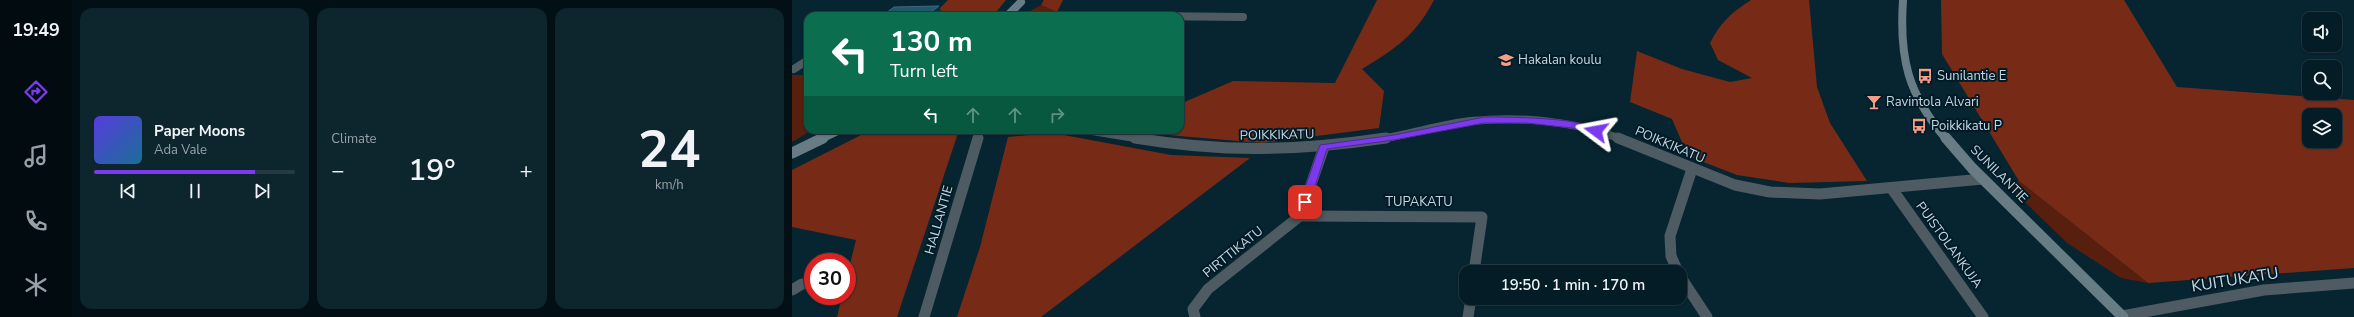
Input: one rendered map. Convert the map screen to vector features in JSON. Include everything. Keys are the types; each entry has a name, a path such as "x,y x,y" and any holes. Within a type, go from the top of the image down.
{"street":[{"name":"SUNILANTIE","path":"1903,0 1901,44 1909,77 1920,102 1936,126 1983,179 2122,316"},
{"path":"1010,12 1022,1"},
{"path":"1015,12 1022,1"},
{"path":"1184,17 1243,18"},
{"path":"793,69 804,62"},
{"path":"793,69 804,69"},
{"name":"POIKKIKATU","path":"1110,134 1182,146 1264,150 1324,147 1394,137 1471,121 1527,120 1572,125 1608,134 1735,185 1770,192 1820,194 1892,189 1983,179"},
{"path":"792,152 825,134"},
{"path":"792,152 831,134"},
{"name":"HALLANTIE","path":"924,317 979,134"},
{"path":"1300,216 1324,147"},
{"path":"1675,265 1671,256 1670,236 1692,169"},
{"name":"PUISTOLANKUJA","path":"1892,189 1983,317"},
{"name":"TUPAKATU","path":"1300,216 1482,217 1475,265"},
{"name":"PIRTTIKATU","path":"1195,317 1193,309 1208,289 1300,216"},
{"name":"KUITUKATU","path":"2122,316 2264,290 2354,283"},
{"path":"1687,287 1707,317"},
{"path":"1468,317 1470,305"}],"shaded area":[{"path":"948,0 1006,0 996,12 936,12"},
{"path":"1044,0 1063,0 1057,12 1041,5"},
{"path":"1377,0 1434,0 1420,23 1404,40 1385,55 1362,69 1384,91 1379,128 1262,143 1156,134 1184,134 1184,102 1233,81 1335,83"},
{"path":"1751,0 1809,0 1817,87 1830,123 1867,181 1789,183 1737,175 1688,156 1672,119 1630,102 1637,51 1682,69 1730,82 1752,78 1718,60 1710,43 1727,18"},
{"path":"1941,0 2124,0 2177,87 2302,96 2302,100 2354,100 2354,268 2148,283 2019,181 1942,54"},
{"path":"1041,5 1057,12 1029,12"},
{"path":"792,75 804,75 804,134 805,134 792,142"},
{"path":"863,134 958,134 897,317 837,317 840,305 856,305 856,253 853,253 856,240 792,227 792,170"},
{"path":"1058,134 1171,155 1250,158 1041,317 957,317 980,247 1008,137"},
{"path":"2019,181 2148,283 2121,278 2067,243 2004,182"}],"building":[{"path":"939,6 931,12 887,12 894,7"}],"place":[{"name":"Hakalan koulu","path":"1506,60"},
{"name":"Sunilantie E","path":"1925,76"},
{"name":"Ravintola Alvari","path":"1874,102"},
{"name":"Poikkikatu P","path":"1919,126"}],"route":[{"path":"1305,202 1324,147 1394,137 1471,121 1484,120 1527,120 1572,125 1596,131"}]}
